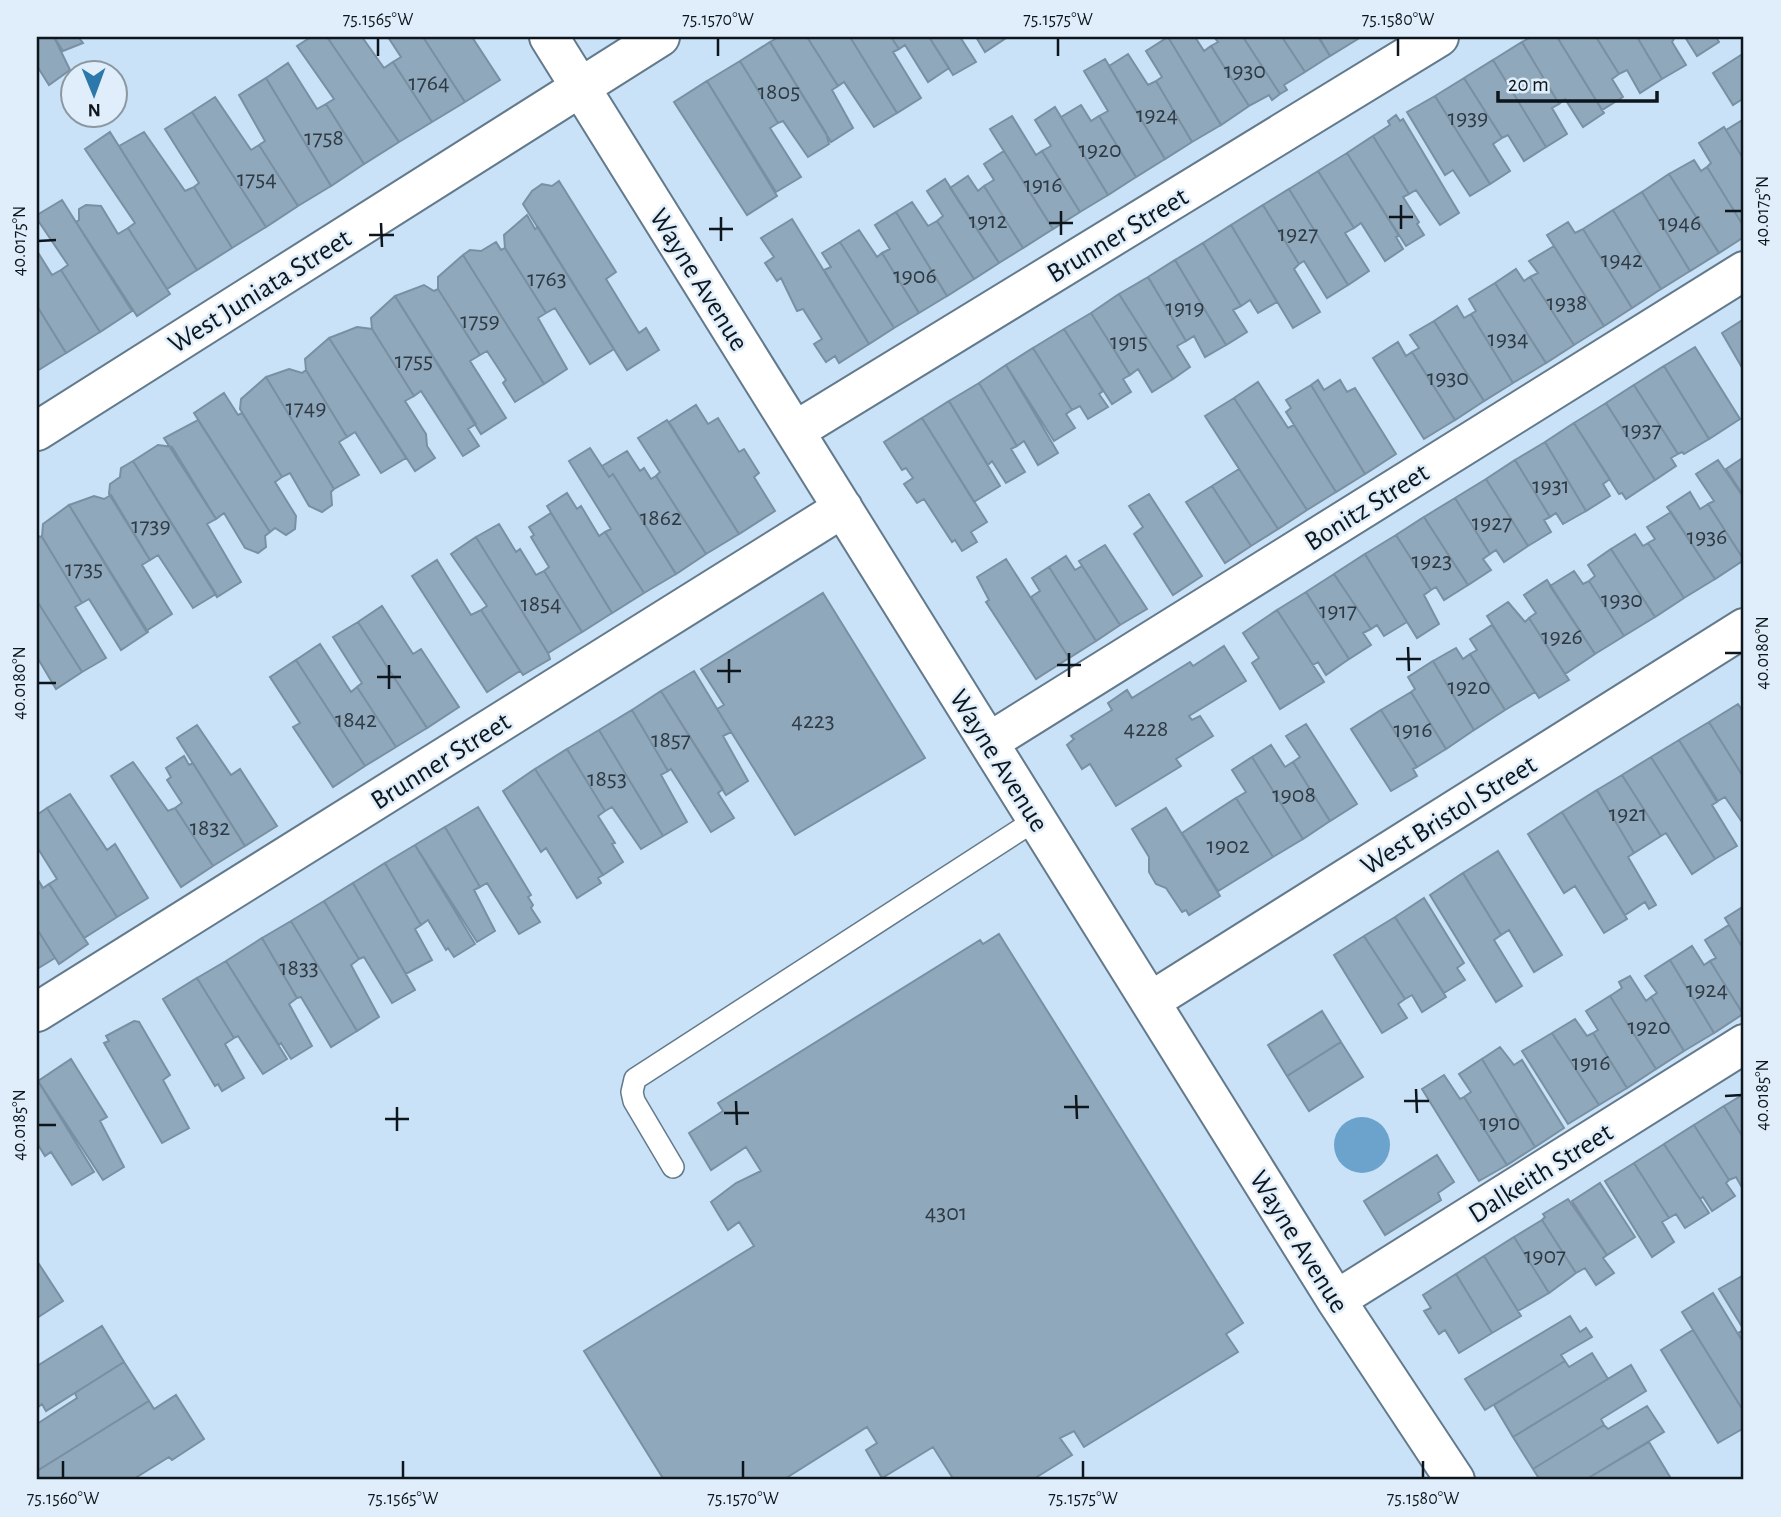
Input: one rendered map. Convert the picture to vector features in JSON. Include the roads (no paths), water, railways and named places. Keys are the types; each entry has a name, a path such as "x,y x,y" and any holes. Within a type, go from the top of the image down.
{"street":[{"name":"Wayne Avenue","path":"549,37 1336,1300 1455,1480"},
{"name":"West Juniata Street","path":"37,431 660,37"},
{"name":"Brunner Street","path":"795,431 1439,37"},
{"name":"Bonitz Street","path":"989,742 1744,271"},
{"name":"Brunner Street","path":"37,1012 843,508"},
{"name":"West Bristol Street","path":"1151,1001 1744,628"},
{"name":"Dalkeith Street","path":"1336,1300 1744,1044"}],"lane":[{"path":"673,1167 634,1101 632,1092 635,1079 1037,819"}],"water":[{"path":"1356,1117 1368,1117 1378,1121 1386,1129 1390,1145 1386,1161 1378,1169 1368,1173 1356,1173 1346,1169 1338,1161 1334,1151 1334,1139 1338,1129 1346,1121"}]}
